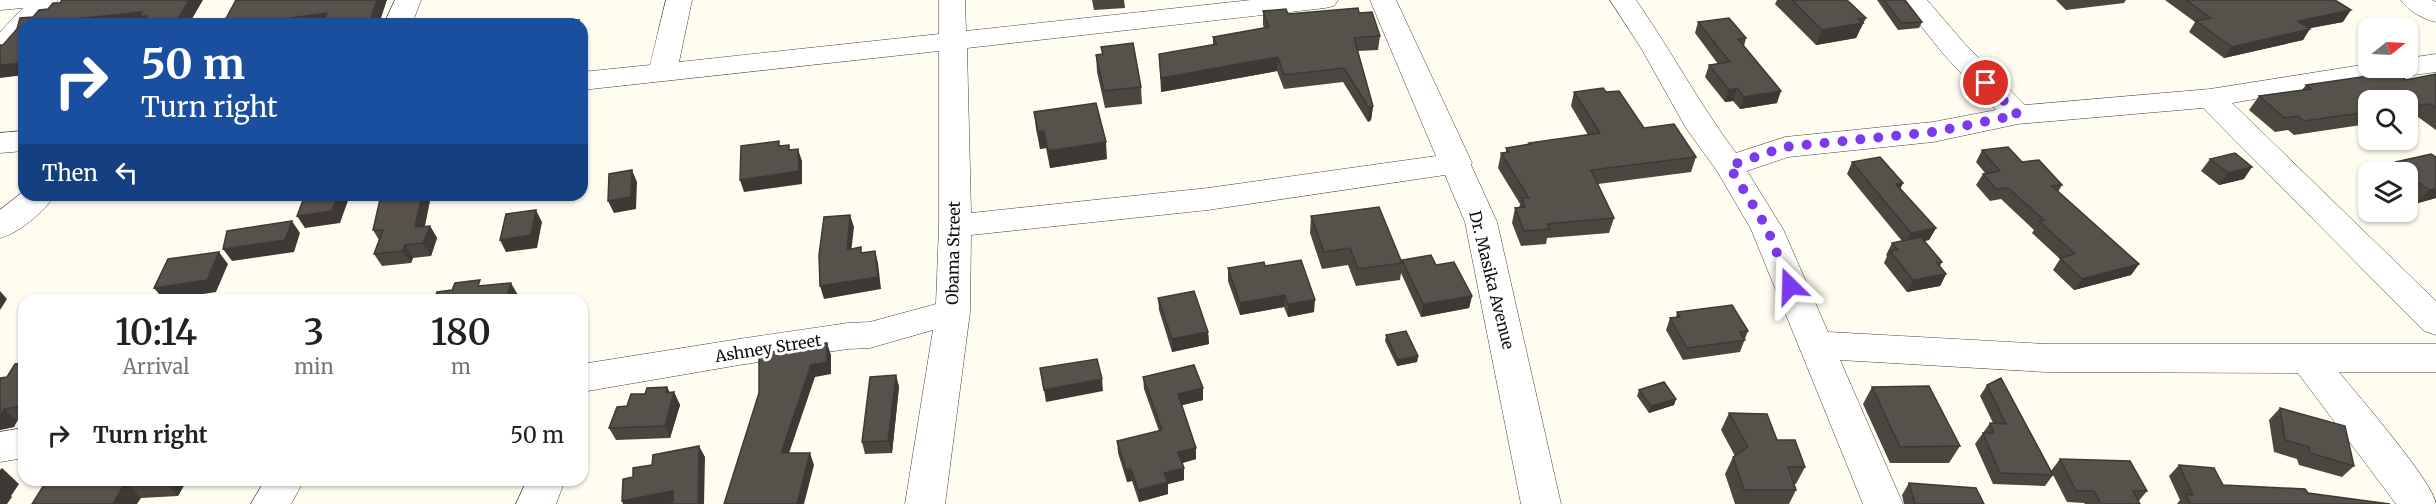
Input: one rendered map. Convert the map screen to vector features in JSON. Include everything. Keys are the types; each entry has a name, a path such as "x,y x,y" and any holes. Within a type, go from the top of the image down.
{"street":[{"path":"0,2 23,0"},
{"path":"28,18 45,0"},
{"path":"400,18 408,0"},
{"path":"663,72 679,0"},
{"name":"Obama Street","path":"925,504 953,312 955,226 952,0"},
{"path":"588,80 1325,0"},
{"name":"Dr. Masika Avenue","path":"1383,0 1481,222 1541,504"},
{"path":"1623,0 1655,48 1701,128 1729,166 1767,228 1883,504"},
{"path":"1913,0 1954,50 2018,115"},
{"path":"2414,0 2436,14"},
{"path":"0,49 18,29"},
{"path":"2418,65 2436,63"},
{"path":"1729,166 1785,147 1933,132 2018,115 2210,99 2358,74"},
{"path":"2210,99 2436,322"},
{"path":"0,143 18,142"},
{"path":"955,226 1208,199 1456,163"},
{"path":"0,227 32,201"},
{"name":"Ashney Street","path":"588,382 739,352 848,336 870,335 953,312"},
{"path":"1814,344 1899,352 2184,359 2436,358"},
{"path":"2307,358 2394,469 2418,504"},
{"path":"0,447 18,444"},
{"path":"271,504 282,486"},
{"path":"536,504 544,486"}],"building":[{"path":"62,0 189,0 178,18 139,17 142,12 85,18 20,18 33,17 39,10 48,9 53,3 60,3"},
{"path":"236,0 377,0 371,18 325,18 327,13 291,18 226,18"},
{"path":"1792,0 1847,0 1866,18 1858,19 1863,23 1822,30"},
{"path":"1884,0 1905,0 1922,22 1901,23"},
{"path":"2186,0 2335,0 2351,10 2298,21 2310,29 2232,47 2196,21 2211,18"},
{"path":"1358,8 1359,13 1372,12 1380,36 1354,38 1373,106 1369,108 1344,68 1284,75 1278,57 1161,78 1159,54 1217,44 1213,37 1269,27 1263,11 1286,9 1288,14"},
{"path":"1729,18 1746,38 1738,39 1781,91 1744,97 1737,88 1729,90 1709,65 1730,62 1698,22"},
{"path":"18,25 18,64 0,65 0,45 3,45"},
{"path":"1133,43 1141,87 1104,91 1096,55 1103,54 1101,47"},
{"path":"2436,74 2436,108 2429,104 2418,106 2418,90 2358,90 2358,113 2304,121 2298,116 2285,118 2259,96 2311,89 2306,85 2358,77 2404,78 2406,80"},
{"path":"1603,88 1606,92 1619,91 1644,128 1674,124 1696,157 1591,170 1614,218 1547,224 1550,229 1524,231 1515,208 1525,207 1522,198 1529,198 1501,153 1509,152 1506,148 1529,143 1600,133 1574,92"},
{"path":"1096,103 1106,142 1048,151 1044,131 1038,132 1034,112"},
{"path":"779,141 779,146 789,145 789,150 798,149 799,171 740,180 741,146"},
{"path":"2008,147 2022,162 2039,160 2062,185 2052,186 2139,264 2082,279 2060,258 2075,254 2039,221 2044,220 2008,188 1996,189 1983,174 2000,171 1982,150"},
{"path":"2235,153 2252,167 2228,173 2210,159"},
{"path":"2431,154 2436,157 2436,189 2429,190 2418,183 2418,162 2396,162"},
{"path":"1880,157 1903,183 1896,184 1936,228 1911,233 1852,162"},
{"path":"632,170 631,197 608,201 609,174"},
{"path":"303,201 336,201 332,211 297,216"},
{"path":"380,201 421,201 415,227 430,226 423,243 405,245 403,251 374,254 383,230 373,230"},
{"path":"1379,207 1402,263 1358,269 1350,248 1324,252 1311,216"},
{"path":"536,210 531,235 500,240 506,214"},
{"path":"850,215 847,250 861,247 861,253 875,251 878,277 820,286 819,255 824,217"},
{"path":"292,221 285,240 223,249 227,231"},
{"path":"1921,237 1942,262 1937,263 1946,274 1913,280 1890,251 1898,250 1892,243"},
{"path":"219,252 207,280 154,288 168,259"},
{"path":"1431,255 1436,265 1454,262 1472,296 1423,304 1402,260"},
{"path":"1301,260 1315,300 1288,304 1285,295 1240,303 1228,268 1264,262 1265,266"},
{"path":"480,280 478,286 511,283 508,294 436,294 452,290 455,283"},
{"path":"1194,291 1208,332 1172,339 1158,298"},
{"path":"1732,305 1748,331 1740,332 1745,340 1687,348 1670,318 1680,317 1677,312"},
{"path":"1406,331 1418,356 1398,360 1386,335"},
{"path":"827,343 827,362 811,365 781,453 810,453 797,504 724,504 759,393 759,354"},
{"path":"1097,359 1102,379 1044,390 1040,368"},
{"path":"15,364 18,364 18,407 4,409 0,416 0,378 7,377"},
{"path":"1194,365 1203,388 1178,394 1196,448 1178,452 1184,468 1164,473 1168,482 1138,490 1131,469 1126,470 1117,441 1162,430 1143,377"},
{"path":"896,375 888,441 862,442 870,377"},
{"path":"2001,378 2053,475 2000,473 1983,433 1994,433 1990,423 2006,424 1987,385"},
{"path":"1664,382 1676,399 1651,406 1639,390"},
{"path":"1929,386 1960,446 1900,447 1872,387"},
{"path":"667,387 666,393 674,392 665,426 609,428 617,407 627,406 631,394 645,394 647,388"},
{"path":"2280,408 2345,426 2354,466 2310,453 2309,447 2285,440"},
{"path":"1729,413 1767,414 1777,440 1795,440 1805,467 1788,467 1796,490 1744,490 1733,457 1748,447"},
{"path":"699,446 698,504 673,504 673,491 622,501 623,479 633,477 633,468 652,465 653,455"},
{"path":"2060,459 2130,461 2147,491 2133,491 2140,504 2101,504 2094,491 2076,491"},
{"path":"2179,465 2214,468 2223,485 2305,489 2308,493 2390,504 2190,504 2186,494 2193,495"},
{"path":"1909,483 1976,488 1984,504 1915,504"},
{"path":"43,486 123,486 113,504 32,504"}],"route":[{"path":"1790,286 1767,228 1729,166 1785,147 1933,132 1994,122 2018,115 1986,83"}]}
